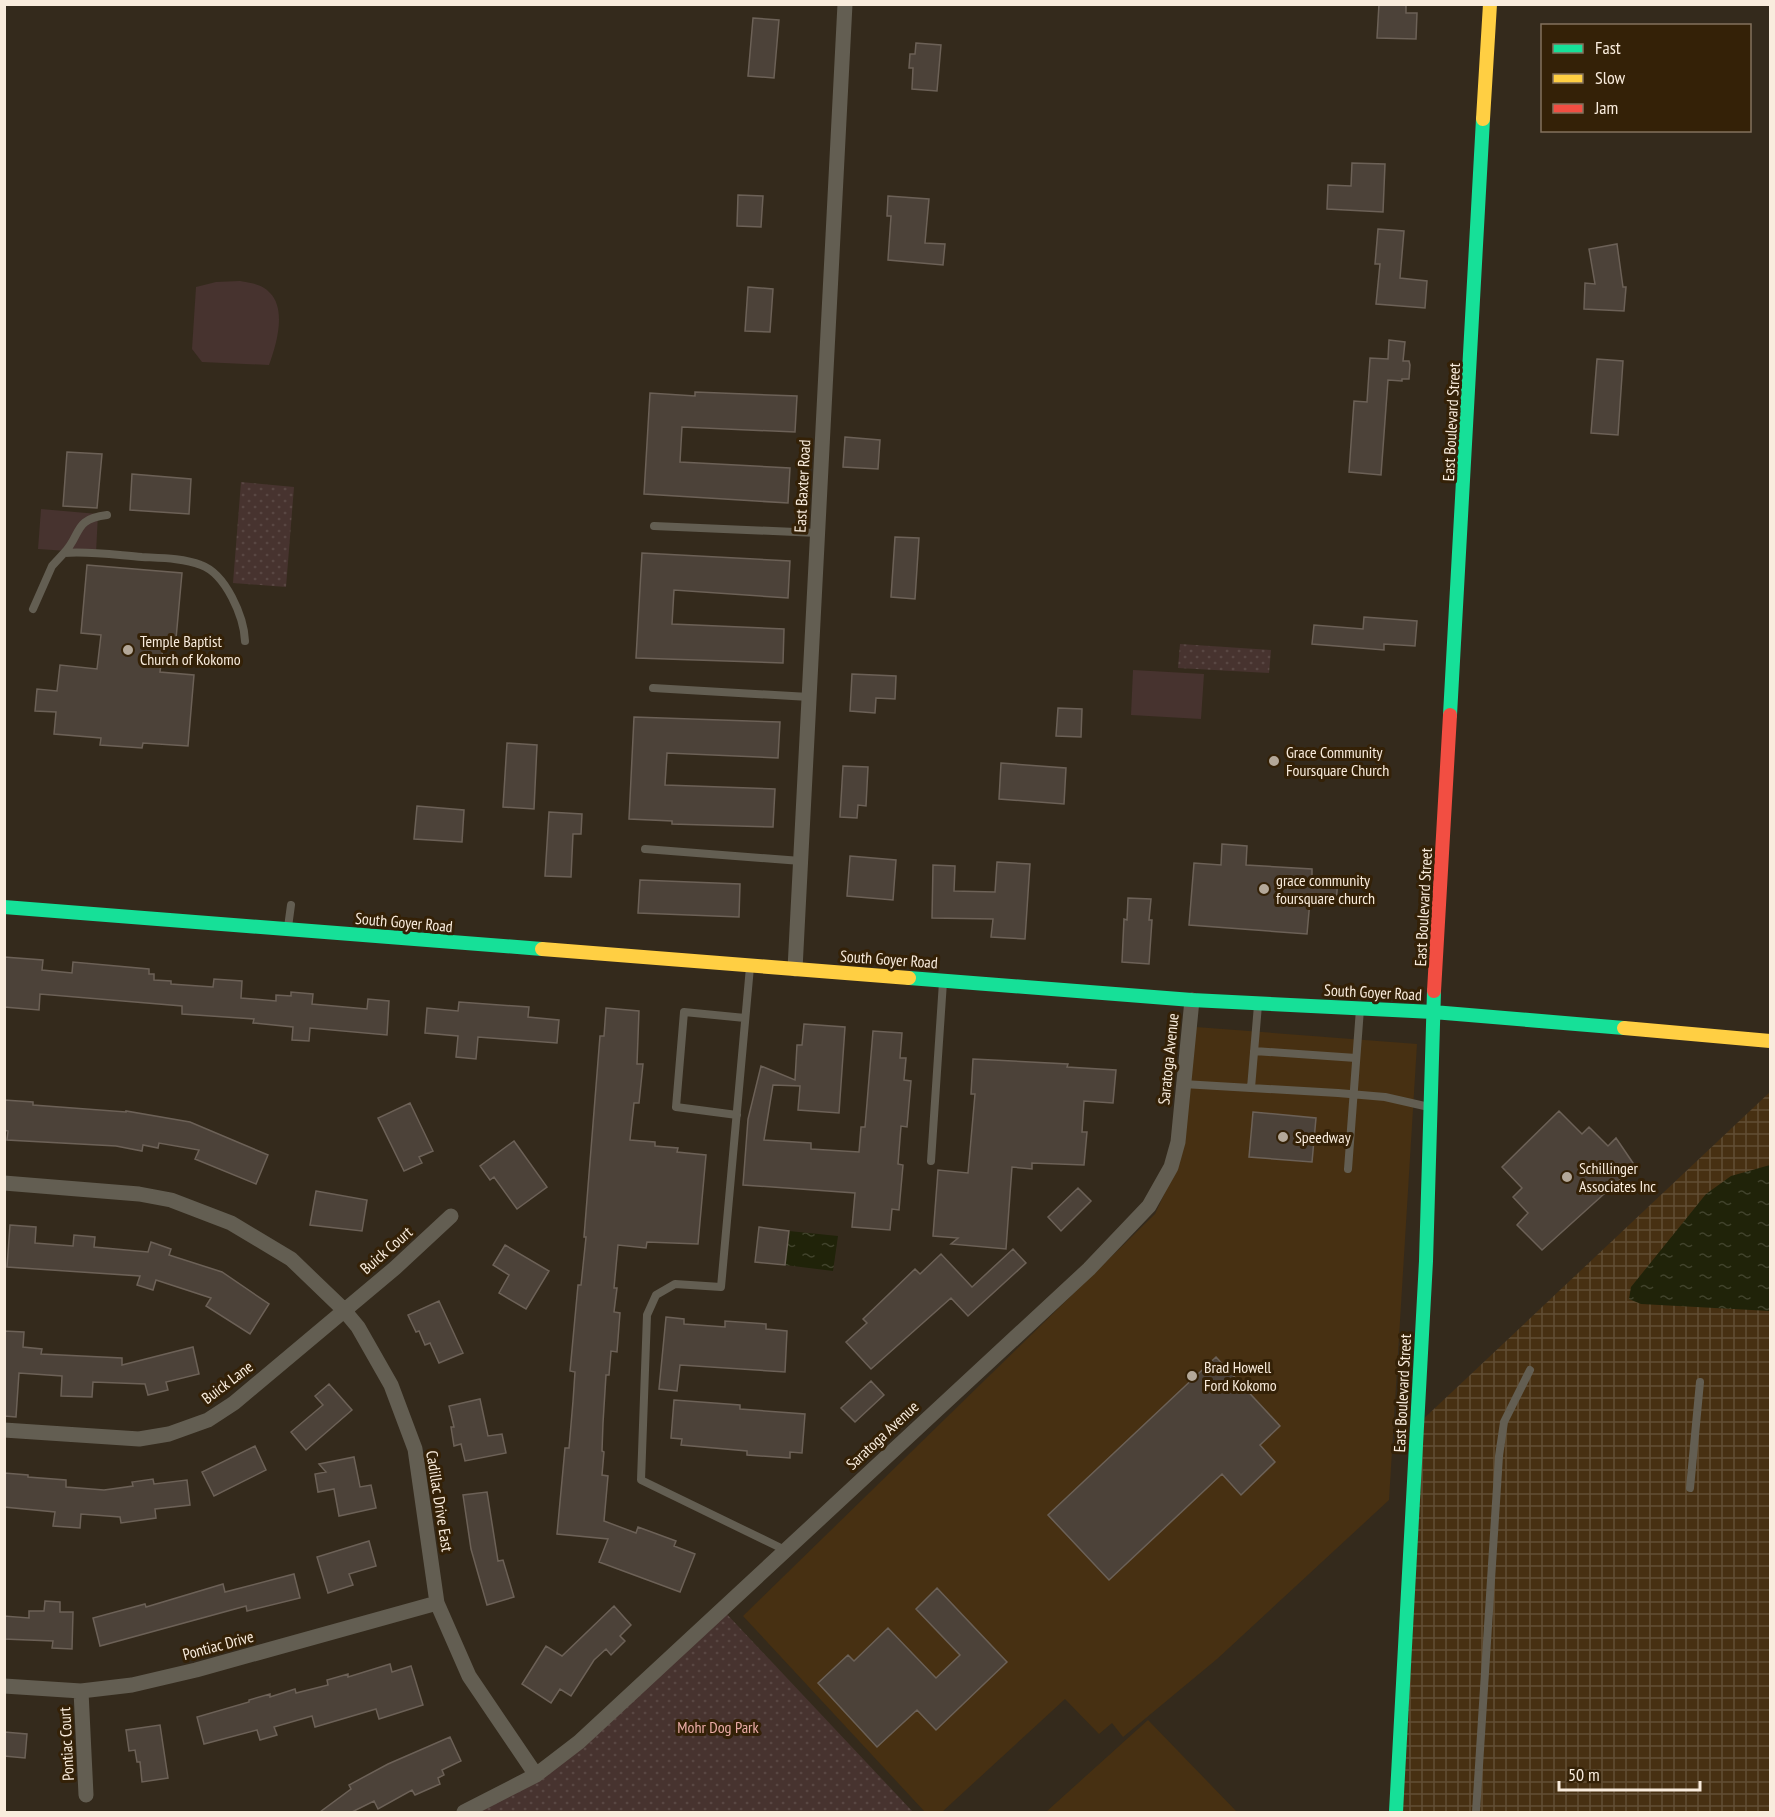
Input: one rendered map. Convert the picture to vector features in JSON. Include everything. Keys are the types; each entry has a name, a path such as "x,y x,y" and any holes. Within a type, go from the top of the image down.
{"main road":[{"name":"East Boulevard Street","path":"1396,1812 1426,1261 1433,1012 1490,4"},
{"name":"South Goyer Road","path":"4,907 1192,1000 1433,1012 1770,1041"}],"street":[{"name":"East Baxter Road","path":"795,969 845,4"},
{"name":"Saratoga Avenue","path":"464,1812 536,1775 579,1742 1089,1269 1149,1206 1171,1167 1178,1142 1192,1000"},
{"name":"Cadillac Drive East","path":"4,1183 139,1194 171,1200 231,1222 291,1259 343,1309 358,1328 391,1385 415,1449 437,1603 470,1676 536,1775"},
{"name":"Buick Court","path":"343,1309 395,1268 451,1216"},
{"name":"Buick Lane","path":"4,1430 139,1439 169,1434 208,1419 234,1403 343,1309"},
{"name":"Pontiac Drive","path":"4,1686 81,1691 132,1685 196,1670 437,1603"},
{"name":"Pontiac Court","path":"81,1691 86,1795"}],"lane":[{"path":"33,609 52,566 70,546 83,523 93,517 107,515"},
{"path":"654,526 818,533"},
{"path":"64,553 83,552 177,560 203,565 218,576 234,599 245,641"},
{"path":"653,688 809,697"},
{"path":"645,849 801,861"},
{"path":"288,929 291,905"},
{"path":"750,965 721,1287 675,1284 656,1295 647,1315 641,1480 785,1550"},
{"path":"931,1161 943,980"},
{"path":"1251,1088 1258,1003"},
{"path":"1348,1169 1360,1008"},
{"path":"736,1115 676,1107 684,1012 745,1018"},
{"path":"1254,1051 1356,1058"},
{"path":"1183,1084 1354,1094 1385,1097 1430,1107"},
{"path":"1476,1812 1499,1456 1504,1422 1530,1370"},
{"path":"1690,1488 1700,1382"}],"shaded area":[{"path":"1196,1027 1417,1044 1389,1500 1217,1659 1123,1737 1112,1723 1099,1734 1065,1699 942,1812 925,1812 743,1616 1155,1214 1180,1160"},
{"path":"1770,1092 1770,1812 1396,1812 1417,1425"},
{"path":"1148,1720 1237,1812 1046,1812"}],"green space":[{"path":"240,281 256,284 270,293 275,300 279,318 269,365 202,362 192,349 196,287 216,282"},
{"path":"241,482 294,487 286,587 233,583"},
{"path":"41,509 98,514 96,553 38,549"},
{"path":"1180,644 1271,650 1269,673 1178,668"},
{"path":"1133,670 1204,674 1201,719 1131,715"},
{"name":"Mohr Dog Park","path":"722,1609 913,1812 464,1812 536,1775"}],"water":[{"path":"1770,1165 1770,1311 1641,1304 1629,1299 1631,1287 1706,1194 1731,1176"},
{"path":"789,1231 838,1236 833,1271 785,1265"}],"building":[{"path":"1379,4 1406,4 1406,13 1417,13 1416,39 1377,38"},
{"path":"753,18 779,20 774,78 748,76"},
{"path":"916,43 941,45 937,91 912,89 913,68 909,68 910,54 915,54"},
{"path":"1352,163 1385,164 1383,212 1327,209 1328,185 1351,186"},
{"path":"738,195 763,196 761,227 737,226"},
{"path":"888,196 929,199 925,243 945,244 943,265 888,260 891,216 887,216"},
{"path":"1378,229 1404,231 1400,278 1427,281 1425,308 1376,304 1380,264 1375,264"},
{"path":"1617,244 1623,287 1626,287 1624,311 1584,309 1585,283 1595,284 1589,249"},
{"path":"748,287 773,289 770,332 745,331"},
{"path":"1389,340 1405,342 1403,361 1409,361 1410,365 1409,379 1388,380 1381,475 1349,472 1354,401 1367,402 1370,358 1388,359"},
{"path":"1597,359 1623,361 1618,435 1591,433"},
{"path":"695,392 797,396 795,432 682,427 680,462 790,468 788,503 644,494 650,393 695,396"},
{"path":"845,437 880,440 878,469 843,467"},
{"path":"67,452 102,454 97,508 63,506"},
{"path":"132,474 191,479 189,514 130,510"},
{"path":"895,537 919,538 915,599 891,597"},
{"path":"642,553 790,561 788,598 674,590 672,624 784,629 783,663 636,658"},
{"name":"Temple Baptist Church of Kokomo","path":"87,565 182,573 176,639 164,638 160,672 194,675 188,746 143,743 142,748 100,745 101,738 54,734 56,712 35,711 37,689 57,691 60,665 97,669 101,635 81,633"},
{"path":"1364,617 1417,621 1415,646 1384,644 1384,650 1312,644 1314,625 1363,629"},
{"path":"852,674 896,676 895,699 876,698 875,713 850,711"},
{"path":"1058,708 1082,709 1081,737 1056,736"},
{"path":"634,717 780,722 778,758 667,753 665,785 775,789 773,827 672,824 672,821 629,819"},
{"path":"507,743 537,745 534,809 503,807"},
{"path":"1001,763 1066,768 1064,804 999,799"},
{"path":"843,766 868,767 866,806 858,805 857,818 840,817"},
{"path":"417,806 464,810 462,842 414,839"},
{"path":"549,812 582,814 581,834 573,834 571,877 545,876"},
{"name":"grace community foursquare church","path":"1222,844 1247,846 1246,865 1312,869 1312,877 1338,879 1336,903 1310,901 1307,934 1189,925 1194,863 1221,865"},
{"path":"850,856 896,860 893,900 847,896"},
{"path":"997,862 1030,864 1025,939 991,937 993,919 932,918 933,865 955,866 954,891 995,892"},
{"path":"640,880 740,884 739,917 638,913"},
{"path":"1128,898 1151,899 1149,964 1122,962 1124,919 1127,920"},
{"path":"4,957 43,960 42,970 72,973 73,962 149,969 149,974 154,974 154,980 171,981 171,984 213,987 214,979 242,981 241,998 276,1001 276,995 291,996 291,992 313,994 312,1004 367,1009 368,999 389,1001 387,1035 310,1028 309,1041 292,1040 293,1027 253,1023 254,1019 182,1014 182,1006 40,994 39,1010 4,1007"},
{"path":"459,1002 529,1007 528,1017 559,1020 557,1043 478,1037 476,1059 456,1057 458,1036 425,1033 427,1008 458,1011"},
{"path":"606,1008 639,1011 637,1064 643,1064 639,1103 634,1103 630,1140 655,1142 655,1146 678,1148 677,1152 706,1155 698,1244 647,1242 646,1248 618,1245 614,1288 617,1288 614,1312 620,1313 617,1352 611,1351 609,1375 606,1375 603,1423 602,1475 608,1476 604,1521 636,1533 638,1527 676,1541 674,1546 695,1554 680,1592 599,1562 608,1539 557,1534 565,1448 569,1448 575,1372 570,1371 578,1285 581,1285 586,1237 584,1237 600,1036 604,1036"},
{"path":"804,1024 845,1027 839,1113 798,1110 800,1086 773,1085 764,1140 811,1143 811,1149 859,1152 861,1127 865,1127 873,1031 902,1033 900,1058 906,1058 904,1080 911,1081 907,1127 901,1126 898,1164 903,1165 899,1210 892,1209 890,1230 852,1227 855,1193 743,1185 748,1119 761,1066 795,1080 797,1045 802,1045"},
{"path":"973,1059 1068,1064 1067,1067 1116,1070 1113,1103 1084,1101 1082,1132 1087,1132 1084,1165 1032,1163 1032,1169 1012,1167 1006,1249 951,1244 958,1238 933,1236 938,1170 968,1173 975,1094 971,1094"},
{"path":"4,1100 33,1102 33,1105 126,1111 190,1122 268,1155 256,1184 195,1159 199,1150 159,1143 158,1148 143,1145 142,1151 116,1146 7,1140 8,1131 4,1130"},
{"path":"410,1103 433,1151 419,1157 422,1163 404,1171 378,1118"},
{"name":"Schillinger Associates Inc","path":"1559,1111 1582,1134 1589,1127 1608,1146 1616,1138 1635,1166 1542,1250 1517,1225 1528,1213 1513,1197 1522,1188 1502,1167"},
{"name":"Speedway","path":"1253,1112 1316,1118 1312,1162 1249,1157"},
{"path":"514,1141 547,1187 517,1209 494,1177 490,1180 480,1166"},
{"path":"1078,1188 1091,1201 1061,1231 1048,1217"},
{"path":"316,1191 367,1200 362,1231 310,1225"},
{"path":"10,1225 36,1227 35,1243 73,1246 74,1235 95,1237 94,1247 148,1252 151,1242 171,1249 169,1255 222,1272 269,1304 250,1334 206,1306 211,1298 156,1280 153,1290 137,1285 140,1276 7,1267"},
{"path":"759,1227 789,1231 785,1265 755,1262"},
{"path":"505,1245 549,1271 526,1309 499,1293 509,1275 493,1265"},
{"path":"1013,1249 1026,1263 968,1316 951,1298 871,1369 846,1342 867,1323 863,1319 915,1269 920,1274 941,1254 972,1287"},
{"path":"439,1301 463,1353 439,1363 430,1343 425,1345 408,1315"},
{"path":"666,1317 684,1319 684,1324 725,1327 725,1321 766,1324 766,1329 787,1331 785,1372 680,1365 677,1391 659,1389"},
{"path":"4,1331 24,1332 23,1347 42,1349 41,1354 122,1358 122,1365 193,1347 199,1374 166,1382 168,1390 148,1395 145,1384 93,1382 92,1397 61,1396 62,1376 19,1373 16,1417 4,1416"},
{"path":"1216,1357 1280,1426 1260,1445 1275,1462 1241,1495 1222,1474 1109,1580 1048,1515"},
{"path":"871,1381 884,1395 855,1422 841,1408"},
{"path":"329,1384 352,1410 306,1450 291,1432 323,1405 315,1396"},
{"path":"480,1399 488,1436 502,1434 506,1453 465,1461 461,1444 454,1446 451,1427 454,1427 449,1406"},
{"path":"674,1400 740,1405 740,1409 805,1414 802,1453 790,1452 790,1458 747,1455 747,1451 681,1445 682,1439 671,1438"},
{"path":"255,1446 266,1470 214,1496 202,1472"},
{"path":"354,1457 360,1487 371,1485 376,1508 339,1516 334,1489 318,1492 315,1474 326,1472 319,1464"},
{"path":"4,1473 66,1480 66,1487 104,1490 133,1486 132,1482 153,1479 154,1484 187,1480 190,1505 155,1509 156,1518 121,1523 120,1517 81,1514 80,1528 53,1526 55,1512 4,1507"},
{"path":"487,1492 498,1561 503,1560 514,1597 487,1605 471,1549 463,1495"},
{"path":"369,1541 376,1566 349,1574 353,1585 328,1593 317,1557"},
{"path":"294,1574 300,1598 247,1611 246,1606 100,1646 93,1618 145,1604 146,1607 223,1584 225,1592"},
{"path":"937,1588 1007,1662 936,1730 917,1710 877,1747 818,1683 848,1655 854,1661 888,1628 936,1678 960,1655 916,1609"},
{"path":"45,1601 60,1602 60,1612 73,1612 72,1649 52,1648 53,1641 4,1639 4,1616 29,1618 29,1611 44,1611"},
{"path":"614,1606 631,1625 620,1636 625,1641 611,1655 606,1649 594,1660 571,1696 560,1689 551,1703 522,1684 546,1646 562,1656"},
{"path":"390,1664 392,1672 411,1666 423,1705 379,1719 376,1709 315,1727 312,1716 274,1727 277,1735 260,1740 257,1730 204,1744 197,1717 270,1694 270,1697 295,1689 296,1693 328,1685 327,1680 348,1674 348,1677"},
{"path":"160,1725 168,1778 142,1782 140,1762 137,1762 135,1750 129,1751 126,1730"},
{"path":"4,1732 27,1734 25,1758 4,1756"},
{"path":"450,1737 461,1761 442,1770 444,1775 438,1778 440,1784 415,1795 412,1790 378,1809 374,1801 352,1812 320,1812 351,1789 349,1785 388,1764"}],"traffic: fast":[{"path":"1450,715 1483,119"},
{"path":"4,907 542,949"},
{"path":"909,978 1192,1000 1433,1012 1624,1028"},
{"path":"1396,1812 1426,1261 1434,991"}],"traffic: slow":[{"path":"1483,119 1490,4"},
{"path":"542,949 909,978"},
{"path":"1624,1028 1770,1041"}],"traffic: jam":[{"path":"1434,991 1450,715"}],"place":[{"name":"Temple Baptist Church of Kokomo","path":"128,650"},
{"name":"Grace Community Foursquare Church","path":"1274,761"},
{"name":"grace community foursquare church","path":"1264,889"},
{"name":"Speedway","path":"1283,1137"},
{"name":"Schillinger Associates Inc","path":"1567,1177"},
{"name":"Brad Howell Ford Kokomo","path":"1192,1376"}]}
